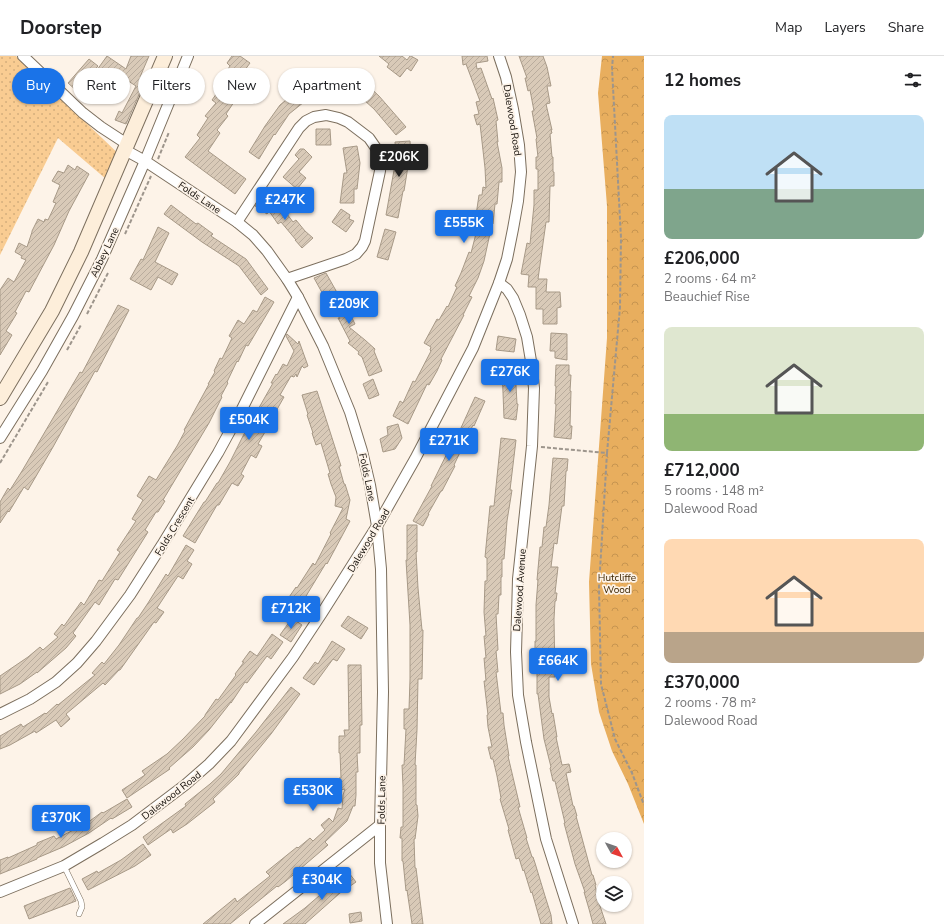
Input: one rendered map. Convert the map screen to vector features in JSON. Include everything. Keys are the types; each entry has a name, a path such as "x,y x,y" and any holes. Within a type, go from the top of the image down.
{"main road":[{"name":"Abbey Lane","path":"0,398 52,311 81,252 164,56"}],"street":[{"name":"Folds Lane","path":"23,56 83,113 126,147 237,222 253,235 287,279 323,346 350,412 362,451 370,484 377,526 381,569 384,692 380,863 387,924"},
{"name":"Abbey Lane","path":"0,438 42,371 102,260 188,56"},
{"name":"Dalewood Road","path":"0,892 64,866 132,825 185,785 209,764 231,741 293,657 377,526 415,459 473,348 507,259 514,229 521,172 519,145 513,110 506,77 499,56"},
{"path":"237,222 299,128 306,121 314,117 326,116 339,118 348,122 368,138 378,151 381,159 380,171 365,241 362,247 356,254 287,279"},
{"name":"Dalewood Avenue","path":"499,283 507,289 513,298 520,316 527,337 534,388 532,446 518,579 516,652 518,695 546,839 572,924"},
{"name":"Folds Crescent","path":"0,714 30,699 56,682 72,668 96,641 130,595 162,546 218,453 242,409 298,297"},
{"path":"255,924 380,825"}],"lane":[{"path":"64,866 81,901 82,908 79,914"}],"path":[{"path":"613,56 612,68 621,246 620,307 599,587 600,684 615,739 632,773 644,805"},
{"path":"532,446 608,454"}],"shaded area":[{"path":"0,56 16,56 29,68 12,68 12,104 65,104 65,103 124,159 113,185 58,138 0,255"}],"green space":[{"name":"Hutcliffe Wood","path":"602,56 644,56 644,824 628,784 612,751 599,712 591,664 589,582 607,338 607,206 598,93"}],"building":[{"path":"107,56 125,68 98,68"},
{"path":"131,56 149,56 144,68 138,68 138,97 126,124 115,120 119,111 122,113 127,104 130,104 130,98 136,86 130,82 130,68 126,68"},
{"path":"232,56 240,56 250,63 246,68 229,68 230,66 227,63"},
{"path":"379,56 402,56 407,60 411,56 418,60 411,71 407,68 400,77 387,67 389,64"},
{"path":"462,56 487,56 488,61 476,63 477,69 481,68 492,99 493,98 498,120 496,121 497,142 502,168 502,182 499,182 497,204 495,204 493,224 484,261 469,296 472,297 441,359 442,360 437,371 429,385 427,384 408,424 393,416 400,401 403,403 413,381 415,382 431,351 431,347 424,343 437,319 439,320 447,306 448,307 457,287 455,286 469,252 471,253 479,222 475,222 479,195 482,195 483,187 486,188 480,124 477,125 474,115 479,114 476,102 480,101 466,64 463,65"},
{"path":"519,56 543,56 551,86 547,86 550,103 546,104 552,130 552,133 550,134 553,157 554,186 550,186 549,222 546,222 538,279 547,279 546,292 560,292 561,307 557,308 557,324 543,324 543,309 536,309 536,287 528,287 529,275 521,274 527,243 530,244 534,190 538,190 538,169 536,169 536,157 538,157 537,138 532,111 534,111 530,90 528,91 525,78 527,78"},
{"path":"89,59 98,66 96,68 81,68"},
{"path":"73,77 73,87 68,83"},
{"path":"375,92 406,127 396,135 368,104 375,104"},
{"path":"215,104 233,104 226,114 228,116 217,130 220,133 208,151 246,179 235,194 185,157 200,138 197,135 208,118 205,116"},
{"path":"302,104 289,114 275,135 274,134 259,159 249,152 280,105"},
{"path":"316,129 330,129 331,145 316,145"},
{"path":"410,141 411,160 409,160 398,218 386,215 396,159 395,142"},
{"path":"357,146 360,163 357,189 354,189 354,203 340,203 344,173 347,173 343,148"},
{"path":"300,149 304,149 312,157 299,172 306,178 297,189 283,177 299,159 295,155"},
{"path":"68,165 75,170 77,166 89,174 29,292 26,291 15,312 17,313 6,331 12,335 0,355 0,290 8,278 14,282 26,260 21,258 22,256 15,252 19,243 27,247 38,219 44,222 45,219 48,220 56,203 53,202 60,185 52,181 58,171 64,173"},
{"path":"262,196 279,207 281,206 293,222 296,220 313,238 302,248 281,222 278,224 269,211 267,214 255,206"},
{"path":"171,205 196,224 198,223 213,234 211,236 246,259 268,289 261,295 239,266 202,242 164,214"},
{"path":"341,209 350,215 349,219 354,221 346,232 332,222"},
{"path":"158,227 169,233 155,262 178,274 172,285 158,277 151,290 130,279 141,259 143,260"},
{"path":"385,229 396,232 388,260 377,257"},
{"path":"326,273 339,296 340,295 355,324 349,327 375,349 374,351 382,371 369,376 362,357 358,354 359,352 348,343 350,341 338,318 340,319 327,297 325,298 314,278"},
{"path":"265,297 274,302 248,346 246,345 238,362 237,361 209,423 163,500 165,501 145,530 148,532 118,580 115,579 99,605 95,602 73,633 76,636 66,648 37,673 0,694 0,676 40,647 43,650 58,637 54,634 62,624 64,626 81,602 84,605 99,580 102,581 120,552 117,550 136,521 132,519 143,500 137,496 149,476 156,480 177,446 215,372 214,371 220,358 222,359 232,338 229,336 238,320 244,324 253,310 257,312"},
{"path":"118,305 129,310 97,372 95,371 28,490 24,487 9,512 8,511 0,523 0,502 8,488 10,490 22,471 80,372 82,373"},
{"path":"551,333 567,334 567,360 555,358 555,351 550,351"},
{"path":"287,334 298,344 299,341 308,366 304,368 302,366 297,377 296,374 294,377 291,376 280,395 284,397 258,444 262,446 256,458 251,455 241,474 244,476 238,486 232,483 219,505 217,505 195,543 183,536 204,502 218,483 273,383 271,383 276,374 277,375 283,364 287,366 294,351 286,336"},
{"path":"498,336 516,339 514,352 496,350"},
{"path":"556,365 569,365 569,375 571,375 571,439 554,437"},
{"path":"515,367 518,404 516,420 504,418 502,368"},
{"path":"373,379 379,395 369,399 363,384"},
{"path":"317,391 341,466 339,466 350,500 346,519 350,521 327,564 326,563 297,611 285,603 296,587 297,588 313,563 315,565 343,508 335,506 336,497 328,474 330,473 321,443 316,445 302,395"},
{"path":"475,397 485,401 454,465 455,466 428,514 423,526 413,521 432,486 459,429 460,430"},
{"path":"398,424 402,438 395,449 383,452 380,439 388,435 387,427"},
{"path":"501,438 516,440 504,559 502,559 501,595 499,595 498,614 496,614 498,650 496,651 498,672 496,672 508,756 520,807 518,807 526,838 551,915 552,924 541,924 524,870 523,871 519,858 516,859 500,799 493,759 491,759 488,747 492,747 488,727 484,681 486,681 484,658 486,658 484,636 486,636 484,612 485,581 487,581 487,558 485,557 490,506 494,506"},
{"path":"553,458 568,459 564,506 562,506 557,544 554,543 551,567 558,567 554,619 555,677 549,677 549,697 562,765 569,764 571,772 566,773 573,806 596,885 596,912 602,912 606,924 593,924 585,892 575,864 555,781 553,781 550,768 537,694 537,657 535,657 535,641 537,580 540,547 542,547 544,527 546,527"},
{"path":"407,525 417,525 416,552 418,588 423,630 422,679 418,679 415,765 416,805 418,816 414,839 415,868 423,924 412,924 402,861 402,838 400,838 401,827 403,827 402,765 404,765 406,729 404,729 404,709 409,709 410,679 410,625 406,560"},
{"path":"186,545 194,550 187,561 192,564 183,579 178,576 157,608 164,612 156,623 154,622 120,670 105,685 103,683 66,714 70,719 61,727 56,720 36,733 35,731 0,749 0,736 21,724 23,727 45,713 46,714 95,675 92,673 102,662 104,664 119,645 166,574 168,576"},
{"path":"348,616 368,628 361,639 341,626"},
{"path":"292,618 302,625 291,642 280,635"},
{"path":"272,634 283,642 271,659 267,656 247,683 245,682 231,703 209,730 193,747 169,768 170,769 127,798 122,790 145,775 142,771 167,754 183,739 205,716 216,699 218,700 236,675 235,674 244,662 242,662 250,651 257,656"},
{"path":"332,641 345,649 337,661 333,659 314,685 303,678 315,662 318,664"},
{"path":"348,665 361,665 362,725 360,725 360,753 357,753 358,772 356,772 355,806 353,806 347,821 325,842 328,845 286,881 278,887 277,886 230,924 203,924 235,898 237,902 270,876 266,872 297,847 298,848 310,838 313,841 325,830 321,825 329,818 333,822 338,808 342,809 345,789 339,790 339,778 341,778 339,736 345,736 344,730 349,730"},
{"path":"291,687 300,694 239,774 213,799 215,802 173,833 171,829 148,845 143,837 186,806 185,804 221,774"},
{"path":"127,799 132,807 112,819 111,818 89,833 37,859 0,874 0,860 8,858 54,836 56,839 87,823 102,812 103,813"},
{"path":"143,844 151,855 135,866 88,890 82,879 97,871 98,873 121,860"},
{"path":"349,873 356,882 340,893 305,924 283,924 327,889 328,890"},
{"path":"70,888 76,901 29,919 24,906"},
{"path":"361,912 362,921 350,923 349,914"}]}
